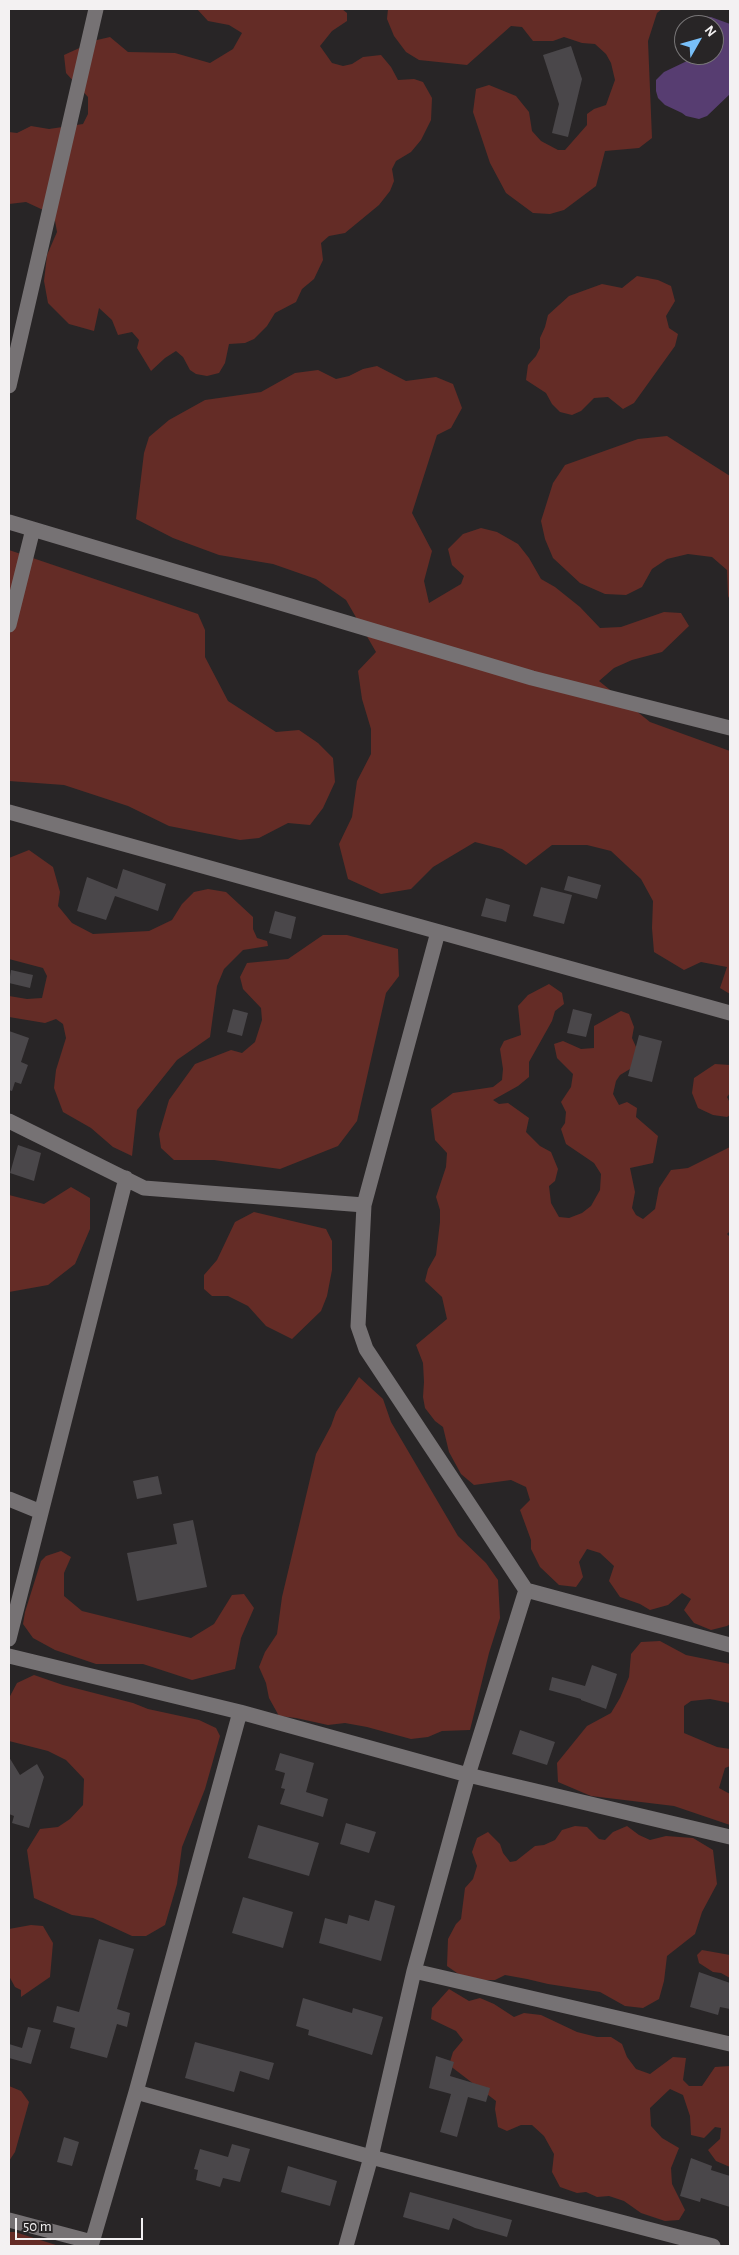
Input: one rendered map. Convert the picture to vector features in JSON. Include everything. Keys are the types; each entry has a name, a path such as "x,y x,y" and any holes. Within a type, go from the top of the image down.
{"street":[{"path":"9,386 96,9"},
{"path":"9,522 532,678 730,728"},
{"path":"9,625 33,529"},
{"path":"9,812 730,1013"},
{"path":"438,932 364,1205 358,1326 366,1349 526,1590 730,1645"},
{"path":"9,1121 144,1188 364,1205"},
{"path":"9,1639 126,1178"},
{"path":"9,1499 41,1512"},
{"path":"346,2246 371,2157 414,1971 468,1775 526,1590"},
{"path":"9,1656 240,1712 468,1775 730,1837"},
{"path":"9,2220 91,2244 136,2092 240,1712"},
{"path":"414,1971 730,2044"},
{"path":"136,2092 371,2157 713,2246"}],"shaded area":[{"path":"197,9 342,9 347,13 347,21 332,31 320,46 332,63 343,66 352,64 363,57 381,55 391,67 398,80 414,79 423,82 432,98 431,120 421,140 411,152 396,161 392,169 394,181 390,191 379,205 345,233 329,236 321,243 323,260 314,279 302,289 296,302 275,313 267,326 254,339 245,343 229,344 225,363 219,373 207,376 196,374 190,370 183,357 176,351 151,371 137,348 139,340 132,332 118,335 112,320 99,308 94,331 69,324 48,303 44,281 47,255 57,232 54,215 26,202 9,204 9,132 17,133 31,126 49,129 83,124 88,114 88,97 66,73 64,55 97,40 110,37 128,52 175,53 210,63 233,49 242,33 229,25 208,21"},
{"path":"388,9 662,9 657,13 648,41 652,138 639,148 605,151 596,186 564,210 550,214 533,213 506,193 490,163 473,112 476,89 489,85 516,96 529,112 532,131 541,141 558,150 565,150 587,125 587,114 594,109 606,105 615,80 611,63 606,54 595,44 582,43 564,37 553,41 533,41 522,27 511,26 467,65 419,60 406,52 394,36 387,19"},
{"path":"724,22 730,24 730,94 707,116 699,119 686,116 665,105 658,98 656,80 664,72 679,65 724,65"},
{"path":"637,276 658,280 671,286 675,301 666,316 669,328 678,334 675,346 634,403 623,409 608,397 594,398 581,411 572,415 560,412 552,404 546,393 526,380 528,365 540,348 540,338 548,315 569,296 602,284 622,288"},
{"path":"377,366 406,381 436,377 453,384 462,408 451,428 437,435 412,513 432,551 424,581 429,603 461,584 464,576 452,565 448,549 463,534 481,528 497,532 518,544 529,558 541,579 555,587 580,607 600,628 621,627 664,612 681,613 689,626 662,652 632,660 614,668 599,681 650,722 730,751 730,994 720,988 727,967 701,962 684,970 654,952 652,928 653,901 641,879 611,851 587,845 552,845 526,865 502,849 475,842 433,867 411,889 381,894 348,879 339,844 352,817 357,781 371,754 371,729 362,699 358,671 376,652 346,600 316,579 273,564 219,555 173,538 136,519 144,453 149,437 169,420 205,400 261,392 295,373 318,370 336,379"},
{"path":"667,436 730,476 730,600 728,596 727,570 712,557 688,554 667,559 652,569 642,587 626,595 605,594 580,583 553,558 545,539 541,521 553,483 565,465 638,439"},
{"path":"9,550 198,614 205,630 205,657 228,701 276,732 299,730 318,743 333,758 335,782 323,808 310,825 288,823 259,838 240,840 169,826 128,806 64,785 9,781"},
{"path":"29,850 53,867 60,892 58,906 72,923 93,934 149,931 172,920 182,904 194,892 208,889 226,892 253,917 253,929 257,938 267,941 268,946 243,950 224,969 217,986 210,1037 177,1060 137,1110 132,1156 113,1147 91,1128 63,1112 54,1088 56,1070 66,1038 63,1024 56,1019 45,1023 9,1017 9,996 27,999 42,998 47,976 43,968 9,959 9,858"},
{"path":"323,935 347,935 398,949 399,976 386,993 357,1121 338,1146 280,1169 214,1160 174,1160 161,1148 159,1134 169,1100 195,1064 231,1050 242,1053 255,1042 262,1020 261,1008 243,989 240,977 247,963 288,959"},
{"path":"549,984 562,993 564,1004 555,1011 552,1021 529,1062 529,1077 518,1086 493,1100 499,1104 508,1103 529,1118 526,1132 540,1146 551,1152 558,1169 555,1181 549,1186 551,1203 559,1217 569,1218 582,1213 591,1206 600,1190 601,1174 594,1163 566,1144 561,1129 565,1123 566,1112 561,1102 571,1087 573,1074 557,1058 554,1044 563,1041 581,1049 594,1048 594,1026 621,1011 629,1014 634,1027 632,1038 640,1056 635,1066 620,1075 616,1081 613,1094 619,1105 627,1102 637,1108 636,1117 658,1136 653,1163 630,1168 635,1192 632,1208 636,1215 643,1219 655,1209 659,1188 671,1170 688,1168 730,1147 730,1231 727,1234 730,1237 730,1624 727,1626 711,1630 694,1623 684,1610 691,1599 682,1593 668,1605 650,1610 640,1604 620,1597 609,1581 614,1566 600,1553 587,1549 579,1562 583,1577 576,1587 559,1585 540,1567 531,1549 531,1540 520,1510 530,1500 526,1487 511,1480 474,1485 461,1474 449,1452 443,1427 435,1421 425,1408 423,1397 423,1363 416,1345 447,1319 442,1297 425,1281 428,1269 436,1255 440,1210 436,1197 446,1167 447,1153 435,1140 431,1109 453,1093 493,1087 502,1080 503,1069 500,1049 504,1041 521,1035 518,1006 528,995"},
{"path":"715,1064 730,1065 730,1093 727,1097 730,1103 730,1115 727,1117 713,1115 698,1108 692,1093 694,1078"},
{"path":"71,1187 90,1198 90,1229 75,1264 48,1285 9,1292 9,1195 44,1204"},
{"path":"254,1212 326,1229 332,1241 332,1270 327,1296 321,1311 292,1339 266,1326 248,1306 228,1296 212,1296 204,1289 204,1275 217,1260 235,1222"},
{"path":"359,1377 383,1399 391,1422 458,1536 486,1563 498,1580 500,1618 489,1653 470,1730 442,1731 428,1737 411,1739 345,1723 328,1725 279,1716 269,1698 266,1683 259,1667 265,1652 277,1634 282,1597 316,1454 331,1426 336,1412"},
{"path":"61,1551 71,1557 64,1573 64,1596 82,1611 191,1638 214,1624 232,1595 244,1594 254,1608 241,1638 235,1669 192,1680 143,1664 96,1664 55,1650 33,1638 23,1624 41,1561 46,1556"},
{"path":"660,1641 686,1655 730,1664 730,1703 710,1699 691,1701 684,1706 684,1733 717,1747 730,1749 730,1766 725,1768 719,1788 730,1794 730,1825 674,1806 591,1796 558,1782 557,1763 587,1726 611,1713 620,1698 629,1677 631,1654 641,1642"},
{"path":"34,1675 148,1709 199,1720 216,1728 220,1736 205,1789 182,1847 177,1884 165,1925 146,1936 132,1936 93,1918 72,1915 34,1898 27,1850 40,1829 58,1827 70,1819 83,1805 84,1779 66,1760 48,1751 9,1741 9,1698 17,1683"},
{"path":"575,1826 587,1827 599,1839 605,1840 613,1832 627,1826 650,1840 666,1836 693,1838 713,1850 717,1884 702,1912 695,1934 667,1956 664,1981 659,1999 643,2008 625,2006 600,1992 505,1975 495,1980 472,1980 447,1966 448,1939 461,1919 465,1888 473,1879 477,1866 472,1852 477,1838 488,1832 500,1844 503,1853 510,1862 516,1861 535,1846 544,1845 555,1840 562,1830"},
{"path":"31,1925 43,1926 53,1943 50,1977 21,1997 21,1990 15,1987 9,1976 9,1929"},
{"path":"702,1950 730,1955 730,1978 721,1973 713,1972 699,1963 697,1955"},
{"path":"449,1989 469,2001 480,1998 494,2004 514,2017 524,2013 541,2015 577,2032 597,2037 611,2037 622,2044 627,2057 636,2069 650,2074 673,2057 686,2058 683,2080 689,2086 702,2086 715,2067 730,2066 730,2167 716,2161 708,2150 720,2139 721,2128 715,2127 704,2138 691,2135 690,2116 683,2095 670,2089 650,2108 651,2126 662,2138 679,2148 671,2168 672,2184 685,2210 679,2220 665,2221 641,2213 624,2201 609,2196 597,2197 586,2192 577,2193 560,2187 552,2172 554,2154 544,2136 532,2125 521,2125 507,2131 498,2127 495,2109 496,2101 449,2065 453,2052 463,2040 456,2031 431,2019 432,2008"},
{"path":"9,2086 21,2091 29,2102 15,2152 9,2161"},
{"path":"9,2232 15,2232 59,2246 9,2246"}],"building":[{"path":"571,46 582,79 568,137 552,133 559,104 543,55"},
{"path":"123,869 166,884 158,911 115,896 106,920 77,911 87,877 117,889"},
{"path":"568,876 601,885 597,899 564,890"},
{"path":"541,887 572,895 564,924 533,916"},
{"path":"486,898 510,905 506,922 481,916"},
{"path":"275,911 296,917 291,939 269,933"},
{"path":"11,970 33,975 30,988 9,983"},
{"path":"233,1009 248,1013 242,1036 227,1032"},
{"path":"573,1009 592,1014 586,1037 567,1033"},
{"path":"9,1031 29,1038 21,1062 28,1065 21,1084 15,1082 12,1091 9,1090"},
{"path":"639,1035 662,1041 652,1082 628,1076"},
{"path":"18,1145 41,1153 34,1181 10,1173"},
{"path":"158,1476 162,1494 137,1499 133,1481"},
{"path":"193,1520 207,1587 137,1601 127,1553 177,1544 173,1524"},
{"path":"592,1665 617,1674 606,1709 581,1699 549,1690 552,1677 585,1686"},
{"path":"520,1730 555,1742 547,1765 512,1754"},
{"path":"280,1753 314,1763 306,1792 328,1799 323,1817 280,1804 285,1789 281,1788 285,1773 275,1770"},
{"path":"9,1757 20,1775 37,1764 44,1777 29,1828 12,1823 14,1816 9,1814"},
{"path":"346,1823 376,1832 369,1853 340,1844"},
{"path":"258,1825 319,1843 309,1876 248,1858"},
{"path":"243,1897 293,1912 283,1948 232,1933"},
{"path":"375,1900 395,1906 381,1961 319,1943 325,1918 347,1924 349,1915 369,1921"},
{"path":"99,1939 134,1949 117,2009 130,2013 127,2027 117,2024 107,2058 70,2048 75,2028 53,2022 57,2006 79,2012"},
{"path":"699,1972 730,1983 730,2009 720,2007 718,2015 690,2007"},
{"path":"303,1998 352,2013 353,2008 383,2017 372,2055 308,2035 309,2030 296,2026"},
{"path":"28,2027 41,2030 31,2064 9,2058 9,2044 22,2048"},
{"path":"195,2042 274,2063 269,2080 240,2071 234,2092 185,2078"},
{"path":"436,2056 454,2062 450,2076 490,2088 486,2102 468,2097 457,2137 440,2132 451,2094 429,2088"},
{"path":"64,2137 79,2142 72,2166 57,2162"},
{"path":"232,2144 250,2149 240,2182 223,2178 220,2187 196,2180 198,2170 194,2169 200,2149 228,2157"},
{"path":"691,2158 712,2166 711,2170 730,2176 730,2207 701,2198 700,2202 680,2196"},
{"path":"288,2166 337,2181 330,2206 281,2192"},
{"path":"410,2192 512,2220 507,2237 475,2228 453,2218 449,2230 403,2217"}]}
